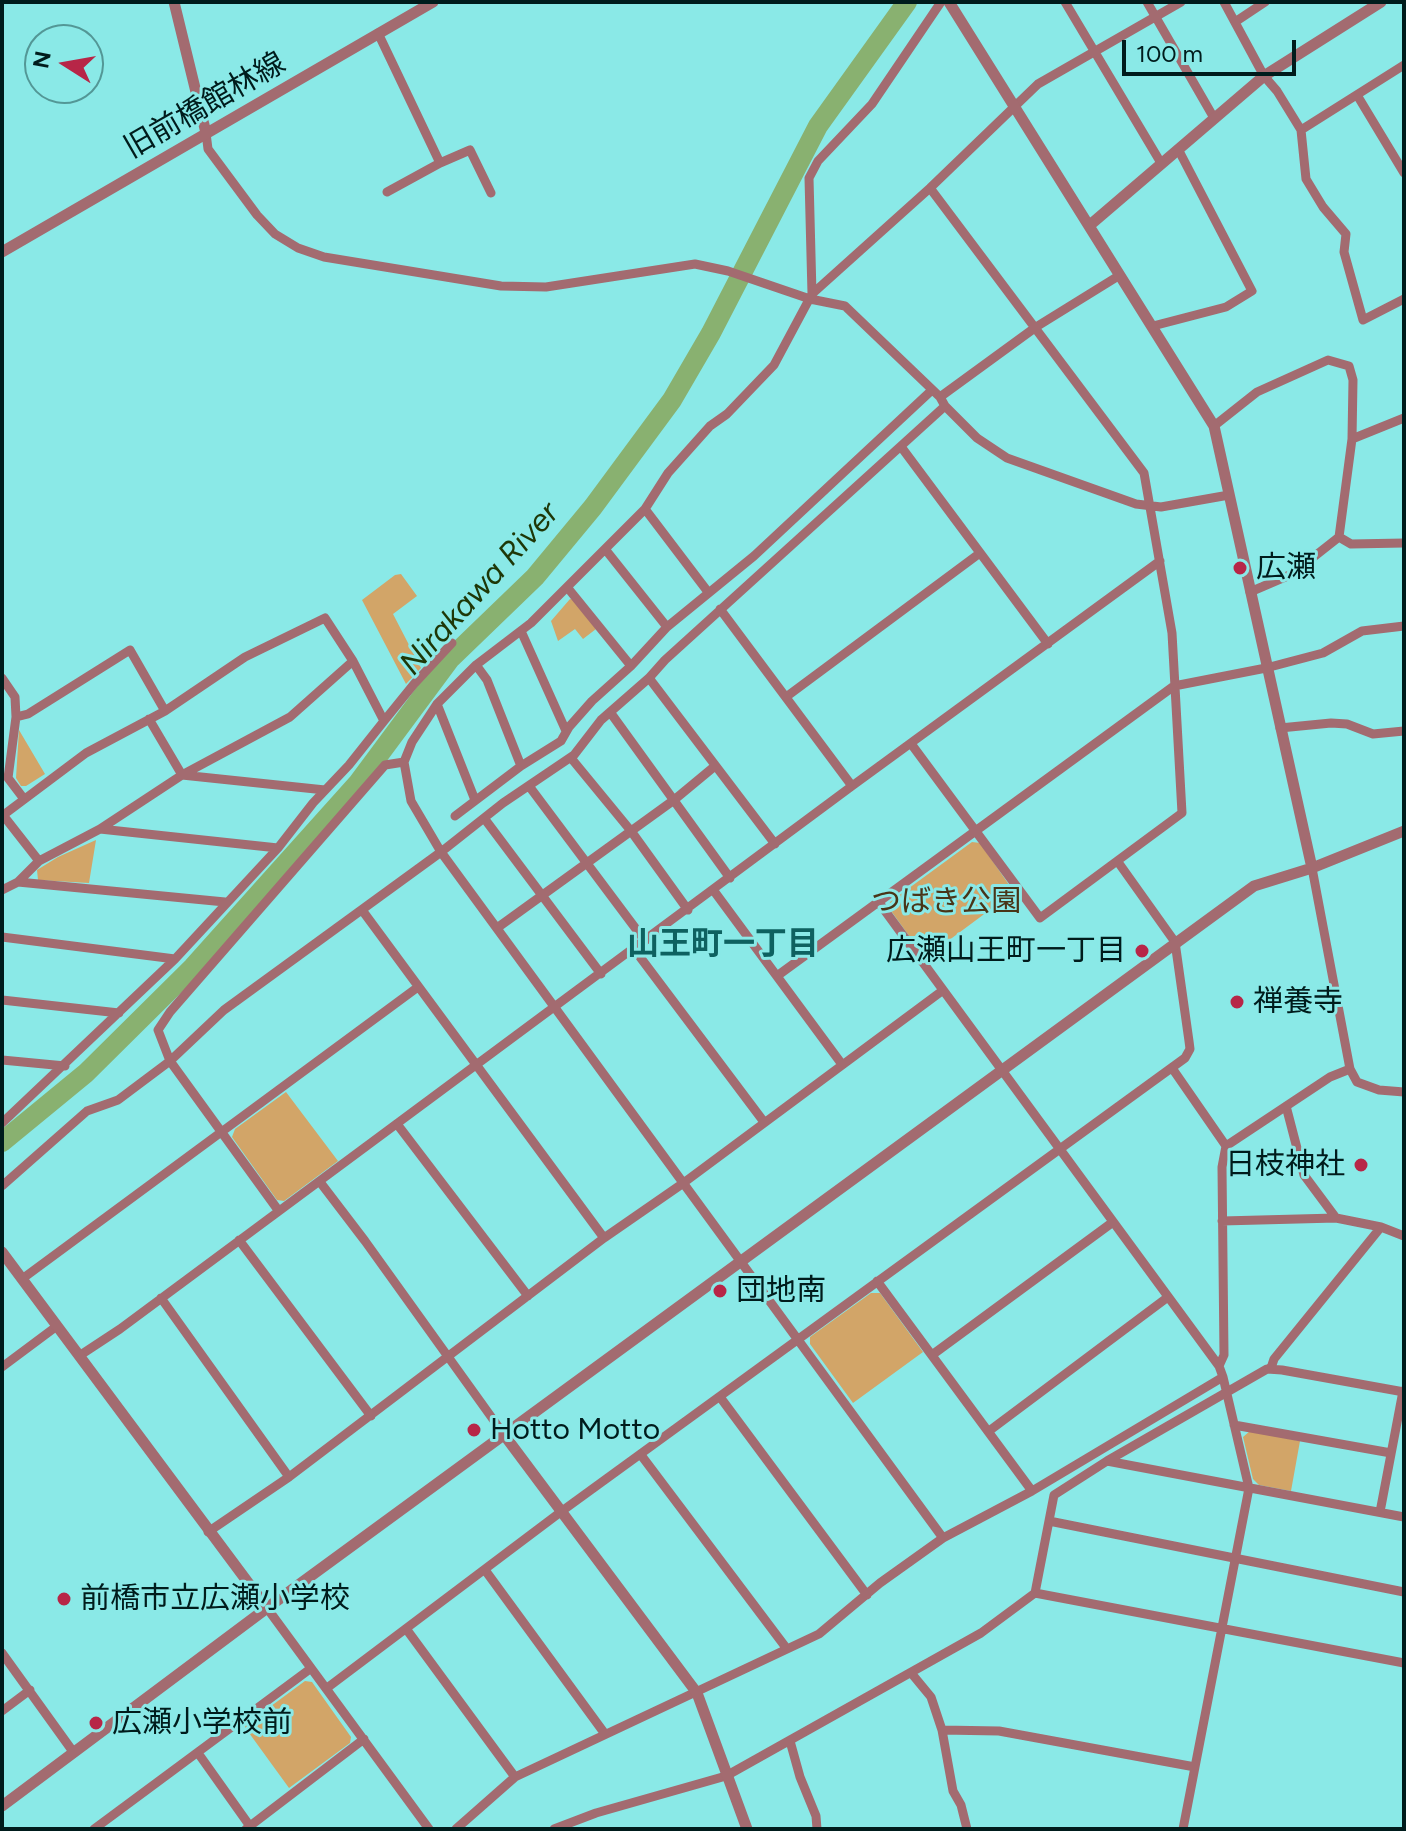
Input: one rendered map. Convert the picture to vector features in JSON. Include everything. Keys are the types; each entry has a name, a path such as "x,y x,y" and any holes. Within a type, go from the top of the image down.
{"street":[{"path":"174,2 208,149 257,215 275,234 298,248 324,257 501,286 546,287 695,264 728,271 845,306 977,438 1007,458 1121,499 1151,506 1229,495"},
{"name":"旧前橋館林線","path":"2,252 433,2"},
{"path":"811,297 809,178 818,161 872,104 941,2"},
{"path":"949,2 1214,426 1312,868 1350,1069 1357,1082 1379,1090 1404,1092"},
{"path":"1065,2 1161,163"},
{"path":"1147,2 1214,118"},
{"path":"943,1538 441,852 411,801 404,762 412,742 437,704 476,665 521,631 645,509 679,461 710,426 727,414 774,365 811,297 1038,84 1181,2"},
{"path":"1224,2 1264,76 1301,130 1306,179 1323,207 1346,234 1344,252 1363,320 1404,299"},
{"path":"1235,22 1265,2"},
{"path":"1090,225 1264,76 1381,2"},
{"path":"378,33 440,163"},
{"path":"1301,130 1404,65"},
{"path":"1357,95 1404,173"},
{"path":"1153,326 1226,307 1252,291 1178,149"},
{"path":"387,192 470,150 491,193"},
{"path":"912,745 1040,918 1182,813 1172,633 1144,473 930,188"},
{"path":"2,1186 87,1111 118,1100 170,1061 224,1010 484,818 571,758 610,712 720,609 902,448 943,402 1036,327 1120,275"},
{"path":"1214,426 1257,392 1328,360 1349,366 1353,380 1352,439 1339,537 1292,574 1250,592"},
{"path":"455,816 521,766 561,741 592,701 631,666 667,627 754,556 932,390"},
{"path":"1352,439 1404,418"},
{"path":"902,448 1048,644"},
{"path":"645,509 708,592"},
{"path":"1339,537 1351,544 1404,543"},
{"path":"605,549 667,627"},
{"path":"786,697 980,553"},
{"path":"79,1356 320,1182 1160,561"},
{"path":"567,587 631,666"},
{"path":"720,609 852,786"},
{"path":"39,861 3,815 86,753 165,711 245,657 325,618 353,661 384,721"},
{"path":"777,976 880,904 1174,686 1266,668 1323,653 1362,631 1404,626"},
{"path":"521,631 566,731"},
{"path":"2,1123 175,959 278,848 414,684 452,643"},
{"path":"16,717 28,714 130,650 165,711"},
{"path":"2,890 18,882 39,861 100,829 182,775 290,717 353,661"},
{"path":"476,665 487,680 521,766"},
{"path":"2,678 15,697 16,717 8,778 24,799"},
{"path":"649,678 775,844"},
{"path":"437,704 475,800"},
{"path":"610,712 730,878"},
{"path":"149,719 182,775"},
{"path":"1280,728 1331,723 1347,724 1373,734 1404,731"},
{"path":"571,758 631,831 688,910"},
{"path":"278,1210 170,1061 158,1030 170,1012 385,765 404,762"},
{"path":"497,928 674,800 715,766"},
{"path":"182,775 325,790"},
{"path":"529,786 645,941"},
{"path":"484,818 601,974"},
{"path":"100,829 278,848"},
{"path":"2,1806 267,1608 1254,886 1312,868 1404,831"},
{"path":"327,1688 562,1511 1185,1058 1190,1049 1175,942 1118,862"},
{"path":"18,882 225,902"},
{"path":"714,891 841,1063"},
{"path":"880,904 1219,1366 1223,1377 1249,1488 1183,1829"},
{"path":"362,910 604,1238"},
{"path":"2,937 175,959"},
{"path":"634,949 764,1122"},
{"path":"22,1279 418,987"},
{"path":"208,1532 289,1477 604,1238 682,1184 942,991"},
{"path":"2,1000 119,1013"},
{"path":"2,1060 65,1066"},
{"path":"1172,1068 1226,1146 1222,1167 1224,1355 1219,1366"},
{"path":"1226,1146 1330,1077 1350,1069"},
{"path":"1286,1106 1304,1175 1336,1218"},
{"path":"397,1124 528,1296"},
{"path":"320,1182 697,1693 747,1829"},
{"path":"1222,1221 1336,1218 1381,1227 1404,1236"},
{"path":"932,1355 1113,1222"},
{"path":"554,1829 596,1813 726,1776 981,1633 1035,1593 1054,1495 1107,1461 1271,1368 1274,1359 1381,1227"},
{"path":"239,1240 371,1416"},
{"path":"2,1252 429,1829"},
{"path":"877,1281 1032,1491"},
{"path":"989,1431 1168,1297"},
{"path":"161,1298 289,1477"},
{"path":"2,1352 6,1364 57,1326"},
{"path":"1271,1368 1404,1392 1380,1512"},
{"path":"456,1829 515,1777 819,1634 943,1538 1032,1491 1223,1377"},
{"path":"720,1397 867,1595"},
{"path":"1234,1425 1391,1453"},
{"path":"641,1455 787,1649"},
{"path":"1107,1461 1404,1517"},
{"path":"1049,1521 1404,1592"},
{"path":"485,1570 605,1734"},
{"path":"1035,1593 1404,1663"},
{"path":"407,1630 515,1777"},
{"path":"2,1653 74,1753"},
{"path":"94,1829 310,1669"},
{"path":"912,1674 931,1697 942,1730 953,1791 961,1805 967,1829"},
{"path":"2,1711 30,1690"},
{"path":"942,1730 999,1731 1195,1767"},
{"path":"198,1753 249,1828 364,1739"},
{"path":"790,1741 816,1816 817,1829"}],"green space":[{"path":"401,574 417,596 393,614 421,668 406,684 362,600 395,575"},
{"path":"570,599 575,600 596,629 583,639 575,629 558,641 551,621"},
{"path":"19,730 45,774 26,786 21,786 16,778"},
{"path":"96,840 89,883 38,880 37,870"},
{"name":"つばき公園","path":"972,842 980,843 1014,892 925,958 889,908 890,902"},
{"path":"286,1092 338,1161 284,1201 277,1200 232,1137 235,1129"},
{"path":"871,1293 880,1293 923,1352 853,1403 810,1344 810,1337"},
{"path":"1250,1431 1300,1441 1291,1491 1259,1485 1253,1479 1243,1437"},
{"path":"305,1681 312,1682 351,1737 350,1743 289,1788 244,1726"}],"waterway":[{"name":"Nirakawa River","path":"2,1142 86,1073 193,967 358,783 450,659 535,577 593,507 672,400 711,333 818,126 907,2"}],"place":[{"name":"広瀬","path":"1240,568"},
{"name":"広瀬山王町一丁目","path":"1142,951"},
{"name":"禅養寺","path":"1237,1002"},
{"name":"日枝神社","path":"1361,1165"},
{"name":"団地南","path":"720,1291"},
{"name":"Hotto Motto","path":"474,1430"},
{"name":"前橋市立広瀬小学校","path":"64,1599"},
{"name":"広瀬小学校前","path":"96,1723"}],"district":[{"name":"山王町一丁目","path":"723,945"}]}
